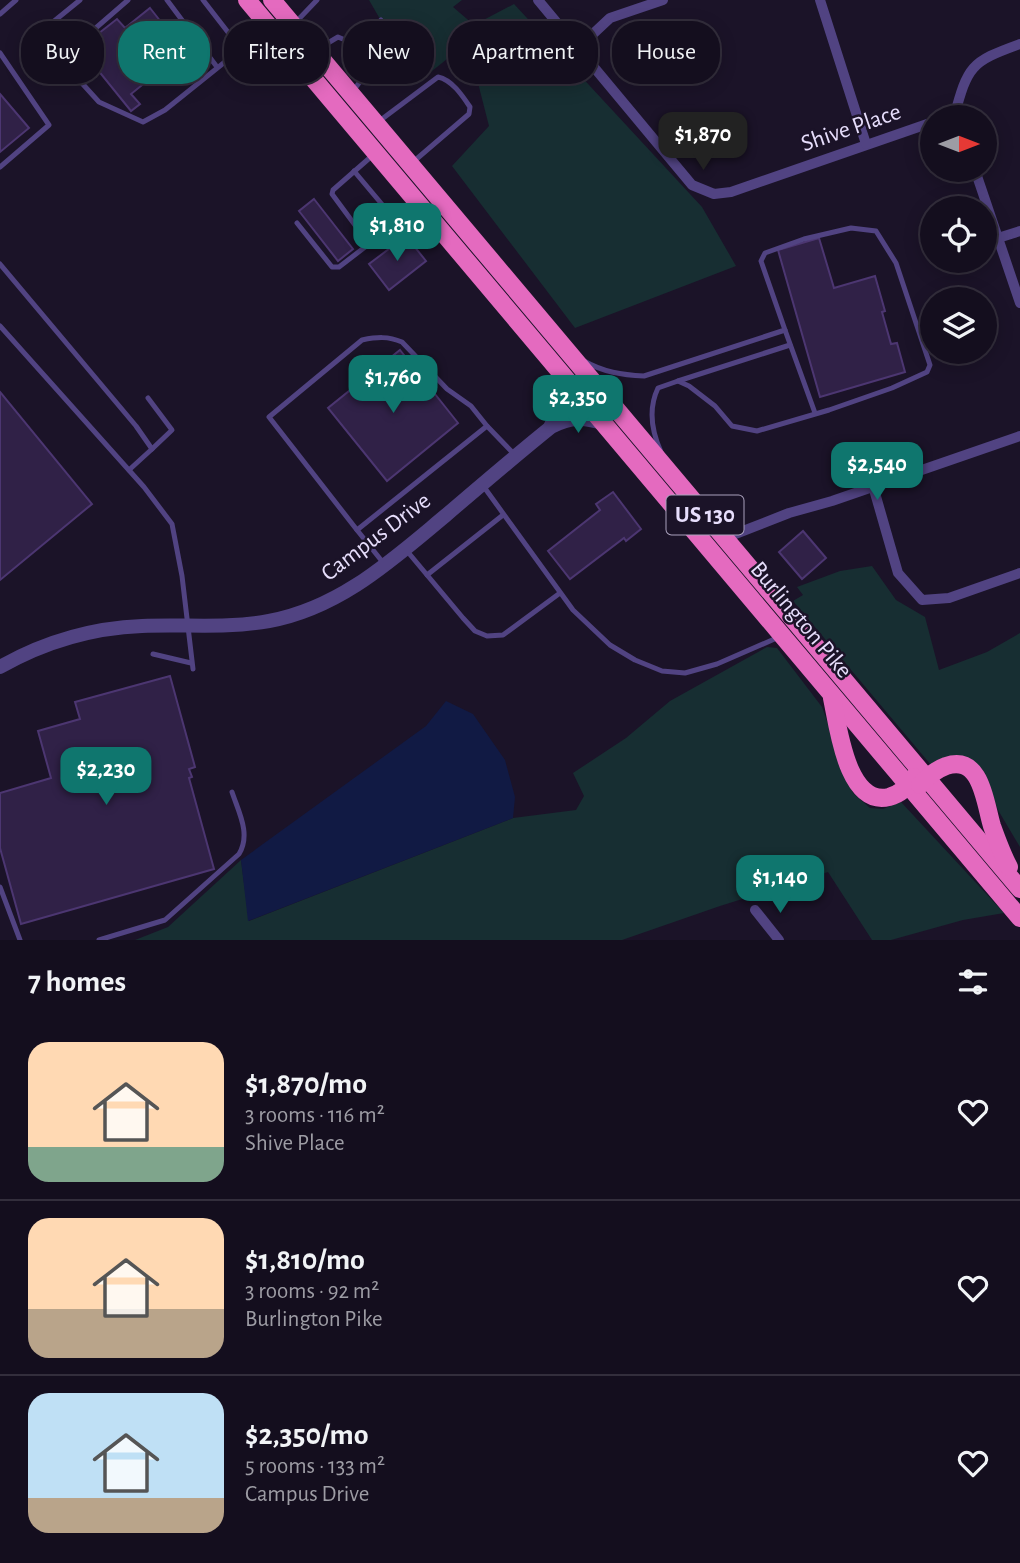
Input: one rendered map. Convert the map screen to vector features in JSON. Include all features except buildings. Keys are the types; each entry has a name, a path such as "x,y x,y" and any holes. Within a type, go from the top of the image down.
{"highway":[{"name":"Burlington Pike","path":"247,0 265,21"},
{"name":"Burlington Pike","path":"272,0 290,21"},
{"name":"Burlington Pike","path":"329,68 1020,889"},
{"name":"Burlington Pike","path":"318,84 1020,918"},
{"path":"832,694 848,763 859,788 867,795 876,799 913,790 919,787 922,773 950,765 964,765 974,772 980,781 1003,855 1020,889"}],"street":[{"name":"Shive Place","path":"538,0 556,21"},
{"path":"598,29 610,18 663,0"},
{"path":"820,0 866,144"},
{"path":"958,105 970,69 988,56 1020,44"},
{"name":"Shive Place","path":"598,70 692,185 714,194 731,192 920,126"},
{"path":"979,182 1020,303"},
{"path":"998,239 1020,231"},
{"name":"Campus Drive","path":"0,667 71,636 140,626 271,621 301,612 343,593 386,565 551,426 561,412 564,401 564,376"},
{"name":"Campus Drive","path":"551,426 565,419 578,417 605,424"},
{"path":"724,538 789,513 1020,436"},
{"path":"873,486 898,573 922,600 949,598 1020,573"},
{"path":"755,911 779,940"}],"lane":[{"path":"0,13 16,0"},
{"path":"54,21 80,0"},
{"path":"104,21 128,0"},
{"path":"167,0 217,67"},
{"path":"202,0 224,28"},
{"path":"297,21 317,0"},
{"path":"0,53 49,125 0,167"},
{"path":"83,84 99,102 142,122 165,110 224,62"},
{"path":"376,123 438,77 448,81 457,90 470,107 469,114 411,164"},
{"path":"351,94 358,84"},
{"path":"369,244 332,194 332,190 376,153"},
{"path":"355,171 396,221"},
{"path":"297,223 332,267 340,267 418,203"},
{"path":"678,381 715,406 732,426 757,431 815,414 927,372 930,365 896,263 876,231 851,228 804,239 765,253 761,261 815,414"},
{"path":"0,264 136,426 152,449"},
{"path":"0,326 129,470 173,524 192,666 153,654"},
{"path":"564,348 596,368 644,376 785,330"},
{"path":"386,565 270,417 362,340 392,338 402,342 447,389 471,405 516,456"},
{"path":"673,477 659,447 652,420 652,401 658,388 790,345"},
{"path":"129,470 172,430 148,398"},
{"path":"357,530 487,426"},
{"path":"482,484 573,610 610,645 635,660 676,673 685,673 717,664 782,636"},
{"path":"427,575 503,515"},
{"path":"405,549 475,631 487,636 503,635 560,593"},
{"path":"99,940 165,920 239,854 245,845 246,834 232,792"},
{"path":"0,887 20,940"}],"green space":[{"path":"369,0 462,0 453,7 469,21 448,21 448,58 434,69 434,21 381,21"},
{"path":"514,4 530,21 482,21"},
{"path":"478,84 588,84 702,207 736,266 575,328 452,166 489,126"},
{"path":"872,566 896,600 925,617 939,670 987,652 1020,633 1020,847 998,810 985,773 970,759 931,765 793,601 803,595 797,587 840,571"},
{"path":"767,647 777,648 822,707 853,793 870,808 883,809 901,802 1004,913 963,920 891,940 872,940 828,872 622,940 135,940 168,927 241,860 249,921 513,818 576,810 584,796 573,773 626,738 670,701"}],"water":[{"path":"446,701 473,714 505,760 515,797 513,818 248,921 241,860 426,726"}]}
